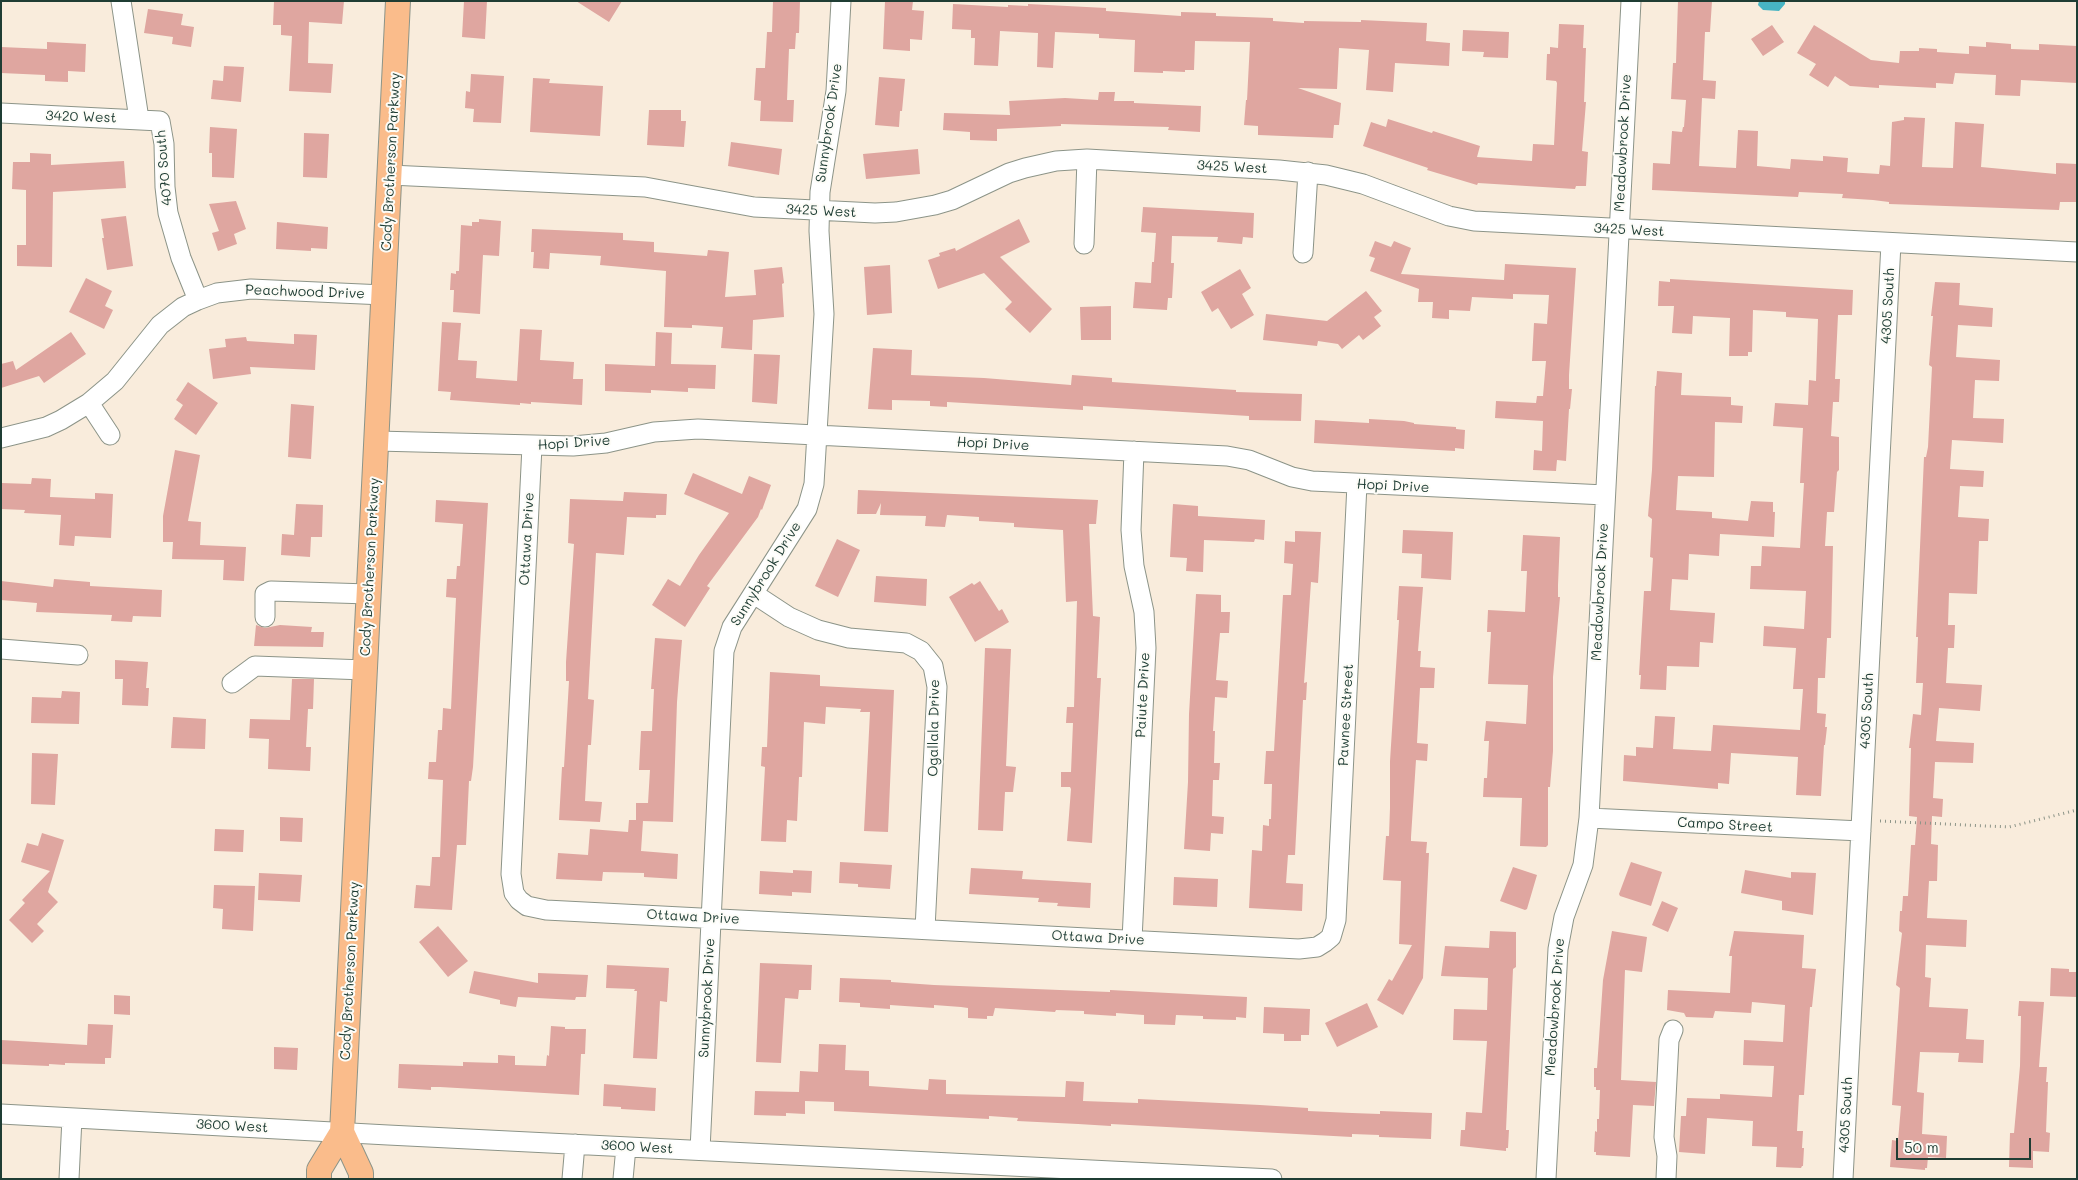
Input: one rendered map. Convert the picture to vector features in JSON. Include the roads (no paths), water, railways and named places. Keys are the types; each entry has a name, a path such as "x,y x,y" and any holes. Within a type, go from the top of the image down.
{"main road":[{"name":"Cody Brotherson Parkway","path":"342,1132 398,1"},
{"path":"319,1179 319,1170 342,1132"},
{"path":"342,1132 361,1173 361,1179"}],"street":[{"path":"121,1 139,119"},
{"name":"Sunnybrook Drive","path":"700,1150 724,651 732,627 810,502 814,484 824,314 819,245 819,211 824,164 836,91 841,1"},
{"name":"Meadowbrook Drive","path":"1546,1179 1558,949 1564,917 1583,865 1589,818 1631,1"},
{"name":"3420 West","path":"1,113 160,121"},
{"name":"4070 South","path":"160,121 164,144 168,213 181,258 198,300"},
{"path":"1084,244 1087,159"},
{"name":"3425 West","path":"390,175 645,187 747,206 875,213 914,210 952,200 1009,173 1025,168 1056,161 1087,159 1308,172 1363,184 1461,219 1619,229 2077,252"},
{"path":"1303,253 1308,172"},
{"name":"4305 South","path":"1843,1179 1868,826 1891,243"},
{"name":"Peachwood Drive","path":"1,438 46,427 89,403 116,381 160,325 183,308 198,300 218,294 252,289 384,295"},
{"path":"89,403 110,435"},
{"name":"Hopi Drive","path":"377,441 532,446 597,444 654,432 682,429 1134,451 1239,458 1302,479 1357,484 1605,495"},
{"name":"Ottawa Drive","path":"532,446 511,874 514,893 527,906 536,909 1299,949 1317,946 1325,942"},
{"name":"Paiute Drive","path":"1132,940 1146,648 1144,612 1134,566 1130,530 1134,451"},
{"name":"Pawnee Street","path":"1325,942 1331,937 1336,920 1357,484"},
{"path":"265,617 265,594 271,591 369,594"},
{"name":"Ogallala Drive","path":"754,594 789,616 818,630 849,638 893,641 914,647 933,666 938,686 925,929"},
{"path":"1,650 78,655"},
{"path":"232,683 255,666 365,670"},
{"name":"Campo Street","path":"1589,818 1868,826"},
{"path":"1666,1179 1667,1156 1664,1137 1670,1040 1673,1030"},
{"name":"3600 West","path":"1,1114 700,1150 1015,1172 1272,1179"},
{"path":"69,1179 72,1118"},
{"path":"572,1179 575,1144"},
{"path":"623,1179 626,1147"}],"water":[{"path":"1759,1 1785,1 1785,4 1779,11 1763,10 1758,5"}]}
